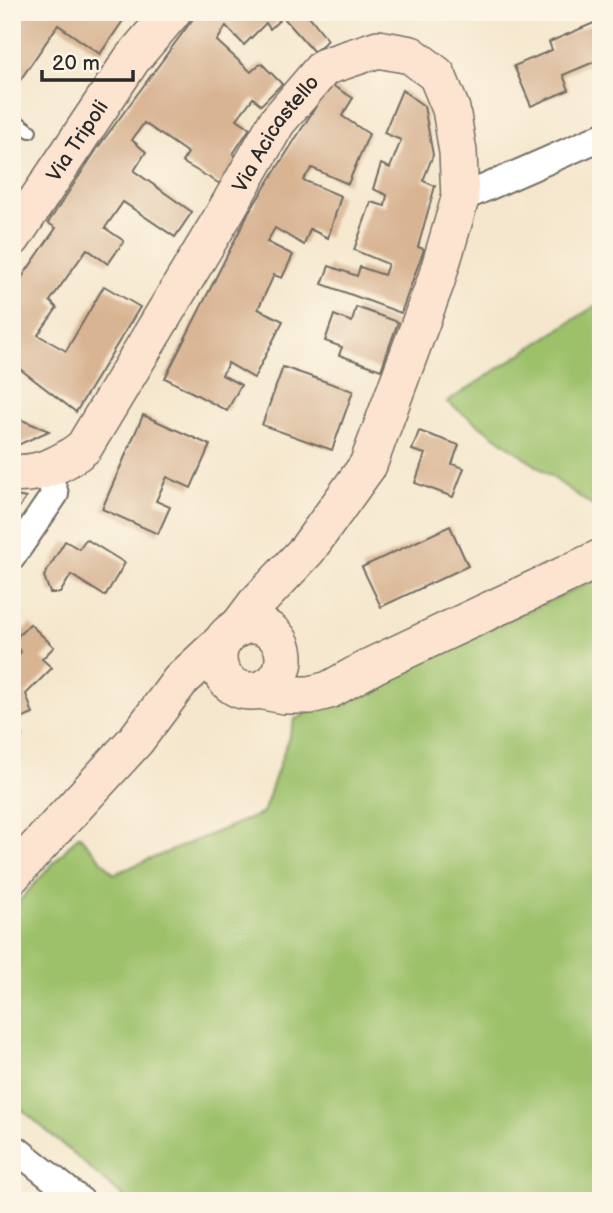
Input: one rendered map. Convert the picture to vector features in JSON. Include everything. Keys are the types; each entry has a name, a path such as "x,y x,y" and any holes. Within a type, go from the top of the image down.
{"street":[{"name":"Via Tripoli","path":"12,238 132,59 172,12"},
{"name":"Via Acicastello","path":"29,471 70,458 84,447 277,122 324,67 377,49 411,55 437,75 451,109 458,152 460,199 436,281 368,465 307,550 231,634 180,681 136,740"},
{"path":"460,199 601,137"},
{"path":"12,557 55,494 29,471"},
{"path":"12,875 136,740 204,687 245,687 270,685 278,677 283,667 282,646 268,630 258,626 231,634 220,648 220,668 245,687 284,695 310,695 329,690 374,665 601,558"},
{"path":"284,656 298,663 322,667 374,665"},
{"path":"12,1146 81,1201"}],"lane":[{"path":"12,118 30,131"}],"green space":[{"path":"601,302 601,512 447,402"},
{"path":"601,577 601,1026 597,1038 601,1039 601,1201 128,1201 12,1101 12,909 79,835 114,874 263,813 295,719"}],"building":[{"path":"12,12 129,12 100,54 58,25 12,92"},
{"path":"198,12 306,12 328,40 314,52 283,17 270,29 266,23 244,45 226,26 217,41 251,72 261,63 282,84 261,105 253,98 237,119 250,128 233,154 239,159 222,185 182,162 188,153 144,123 132,140 146,152 134,171 192,212 175,237 123,202 105,228 124,241 108,264 87,249 50,301 57,308 38,335 66,351 104,286 140,307 76,412 16,366 12,372 12,274 20,280 56,228 48,223 99,146"},
{"path":"601,20 601,59 563,75 569,90 531,106 514,66 552,50 549,42"},
{"path":"330,84 353,98 342,116 369,134 348,184 312,168 303,180 341,196 328,238 310,229 304,245 275,228 267,242 293,255 282,278 274,275 258,309 283,321 254,378 228,363 222,375 241,385 227,411 165,378 248,214"},
{"path":"402,90 424,106 433,155 423,181 435,186 418,247 424,249 401,313 322,284 329,266 357,276 360,267 384,275 388,264 354,250 371,202 385,206 387,195 373,189 381,164 390,168 401,140 384,133"},
{"path":"356,307 398,322 381,370 339,355 342,347 325,341 334,315 352,322"},
{"path":"283,367 353,391 332,450 262,425"},
{"path":"143,415 210,445 191,488 167,477 156,501 170,507 158,534 102,509"},
{"path":"12,416 49,431 18,445 12,442"},
{"path":"419,431 459,445 452,464 464,468 453,497 415,483 425,454 412,450"},
{"path":"12,495 26,498 12,517"},
{"path":"450,526 468,566 381,607 362,567"},
{"path":"86,539 125,563 105,596 71,575 60,593 50,593 44,576 65,541 79,549"},
{"path":"30,624 54,647 42,659 52,668 26,694 33,714 16,721 22,737 12,741 12,661 21,652 12,642"}]}
